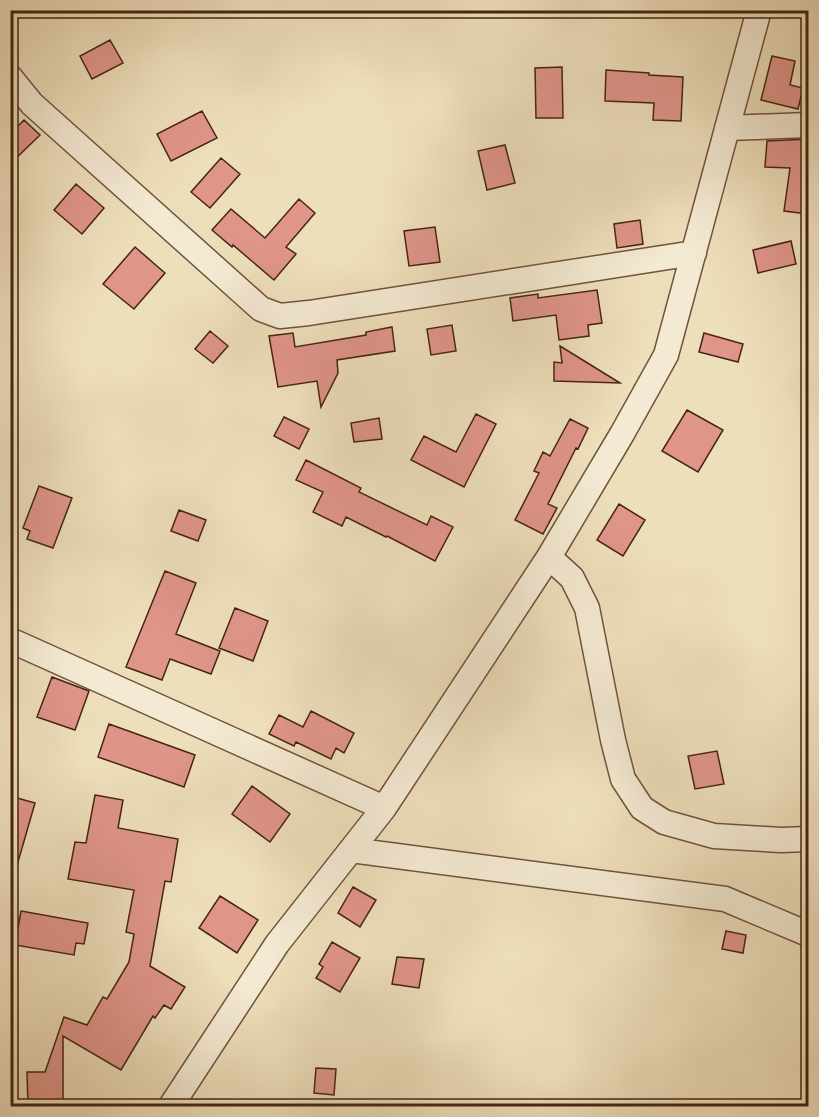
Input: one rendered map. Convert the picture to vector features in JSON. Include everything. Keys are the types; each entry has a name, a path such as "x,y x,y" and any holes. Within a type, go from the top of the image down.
{"street":[{"path":"171,1107 277,944 384,808 549,557 666,355 759,10"},
{"path":"10,77 32,104 261,309 280,316 309,314 694,253"},
{"path":"728,128 808,125"},
{"path":"549,557 572,578 587,608 613,740 623,778 642,808 664,822 714,836 781,840 808,839"},
{"path":"10,640 384,808"},
{"path":"351,850 725,899 808,934"}],"building":[{"path":"110,40 123,63 92,79 80,56"},
{"path":"772,56 795,61 790,85 803,88 798,109 761,100"},
{"path":"562,67 563,118 536,118 535,68"},
{"path":"606,70 683,77 681,121 653,120 654,103 605,101"},
{"path":"202,111 217,138 171,161 157,134"},
{"path":"24,120 40,135 10,164 10,134"},
{"path":"808,139 808,214 784,211 790,168 765,167 767,141"},
{"path":"505,145 515,183 487,190 478,151"},
{"path":"221,158 240,174 210,208 191,192"},
{"path":"76,184 104,208 82,234 54,210"},
{"path":"299,199 315,213 286,247 296,254 274,280 212,230 231,209 265,238"},
{"path":"640,220 643,244 617,248 614,224"},
{"path":"435,227 440,262 409,266 404,231"},
{"path":"791,241 796,264 758,273 753,250"},
{"path":"135,247 165,273 134,309 103,284"},
{"path":"597,290 602,323 588,325 589,336 559,340 556,315 513,321 510,298 538,294 538,298"},
{"path":"452,325 456,351 431,355 427,329"},
{"path":"392,327 395,351 337,360 338,373 321,407 317,381 278,387 269,336 293,333 295,347 366,335 366,332"},
{"path":"210,331 228,346 213,363 195,349"},
{"path":"704,333 743,344 738,362 699,352"},
{"path":"560,346 620,383 554,381 554,362 562,363"},
{"path":"687,410 723,430 698,472 662,451"},
{"path":"476,414 496,424 464,487 411,460 424,436 456,452"},
{"path":"284,417 309,429 299,449 274,436"},
{"path":"379,418 382,439 354,442 351,423"},
{"path":"570,419 588,428 548,504 557,508 543,534 515,520 539,473 534,471 543,452 550,456"},
{"path":"306,460 361,488 359,492 427,525 431,516 453,527 435,561 346,517 342,526 313,512 323,492 296,480"},
{"path":"39,486 72,498 53,548 27,539 30,531 23,528"},
{"path":"619,504 645,520 623,556 597,540"},
{"path":"179,510 206,520 198,541 171,531"},
{"path":"165,571 196,583 176,634 220,651 211,674 170,659 162,680 126,667"},
{"path":"235,608 268,621 253,661 219,648"},
{"path":"52,677 89,691 75,730 37,717"},
{"path":"311,711 354,733 344,753 336,748 331,759 296,742 294,746 269,734 279,715 303,727"},
{"path":"109,724 195,755 184,787 98,757"},
{"path":"717,751 724,784 695,789 688,756"},
{"path":"252,786 290,814 270,842 232,814"},
{"path":"95,795 123,800 118,828 178,839 171,882 165,881 150,966 185,987 171,1009 164,1005 155,1018 153,1016 121,1070 63,1036 63,1107 28,1107 27,1072 45,1072 64,1017 87,1025 103,997 107,999 129,962 134,934 126,932 134,890 68,879 75,842 86,843"},
{"path":"10,796 35,803 16,869 10,868"},
{"path":"353,887 376,900 360,927 338,913"},
{"path":"220,896 258,920 237,953 199,928"},
{"path":"21,911 88,923 84,944 76,943 74,955 15,945"},
{"path":"726,931 746,935 743,953 722,949"},
{"path":"332,942 360,958 340,992 316,978 323,967 319,964"},
{"path":"397,957 424,959 419,988 392,984"},
{"path":"316,1068 336,1069 334,1095 314,1093"}]}
